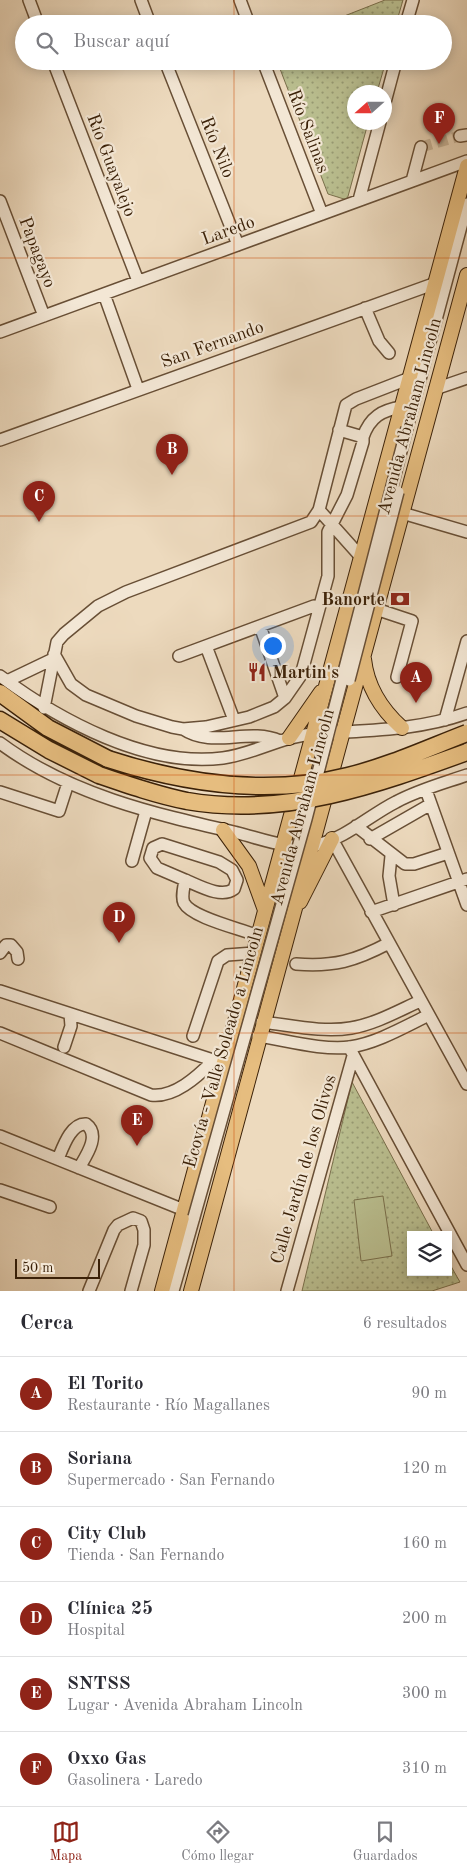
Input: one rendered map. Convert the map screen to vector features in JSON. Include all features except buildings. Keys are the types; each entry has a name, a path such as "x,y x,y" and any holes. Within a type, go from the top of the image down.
{"highway":[{"path":"2,684 48,728 108,758 153,773 191,780 243,785 284,786 350,776 467,734"},
{"path":"0,720 49,750 100,775 130,786 187,801 224,805 268,806 356,791 467,752"}],"main road":[{"path":"162,1291 193,1215 218,1062 254,953 467,166"},
{"name":"Avenida Abraham Lincoln","path":"191,1291 292,915 308,846 383,584 467,275"},
{"path":"360,563 364,580 383,584"},
{"path":"349,602 365,598 376,609"},
{"path":"363,651 365,671 374,693 390,718 402,728"},
{"path":"284,740 327,683"},
{"path":"223,830 250,866 265,910"},
{"path":"292,915 332,839"}],"street":[{"path":"29,0 35,15"},
{"path":"140,0 146,15"},
{"path":"240,0 246,15"},
{"path":"408,15 412,0"},
{"name":"Río Guayalejo","path":"56,70 138,281"},
{"name":"Río Nilo","path":"169,70 238,245"},
{"name":"Río Salinas","path":"266,70 322,214"},
{"path":"390,85 394,70"},
{"path":"360,200 378,130"},
{"path":"412,181 421,147"},
{"name":"Laredo","path":"0,332 467,161"},
{"name":"Papagayo","path":"0,201 44,316"},
{"name":"Ecovía - Valle Soleado a Lincoln","path":"173,1291 306,819 411,429 467,204"},
{"path":"411,429 467,230"},
{"name":"San Fernando","path":"0,440 436,283"},
{"path":"104,294 138,389"},
{"path":"365,308 379,341 389,353"},
{"path":"44,708 57,642 64,634 107,601 311,522 319,510 343,409 350,402 410,378"},
{"path":"435,389 467,378"},
{"path":"182,729 206,727 263,712 285,698 301,675 323,598 328,564 326,539 354,476 363,437 378,413 402,407"},
{"path":"339,430 363,437"},
{"path":"319,510 333,522 360,563"},
{"path":"402,513 467,532"},
{"path":"179,656 314,606"},
{"path":"376,609 412,621 397,677"},
{"path":"260,626 285,698"},
{"path":"445,720 467,641"},
{"path":"206,646 234,720"},
{"path":"2,684 53,657"},
{"path":"53,657 71,684 86,695 136,716 208,738 260,736 284,740"},
{"path":"2,684 44,708 118,741 155,752 185,758 223,758 284,740 313,734 402,728 445,720 467,713"},
{"path":"0,743 26,762 101,797 146,811 223,830 283,844 308,846 332,839 398,801 467,775"},
{"path":"0,792 59,811 68,783"},
{"path":"426,790 448,853 463,880 467,905"},
{"path":"370,838 431,804"},
{"path":"132,860 146,811"},
{"path":"356,826 391,856 404,864 414,864 448,853"},
{"path":"332,839 467,1084"},
{"path":"162,844 219,862 232,870 237,880 234,890 227,893 214,891 185,880 154,865 150,858 152,848 162,844"},
{"path":"391,856 389,876 394,904"},
{"path":"185,880 184,902 192,911 258,936"},
{"path":"371,912 463,880"},
{"path":"296,964 336,964 360,958 388,943"},
{"path":"0,953 6,945 11,946 17,952 18,959"},
{"path":"193,1036 218,961 227,955 254,953"},
{"path":"0,991 218,1062"},
{"path":"262,1022 319,1029 349,1029 373,1022 420,1001"},
{"path":"64,1047 71,1026 70,1014"},
{"path":"258,1036 351,1051 429,1015"},
{"path":"373,1022 379,1038"},
{"path":"315,1045 319,1029"},
{"path":"0,1033 151,1095 161,1096 171,1093 218,1062"},
{"path":"351,1051 467,1265"},
{"name":"Calle Jardín de los Olivos","path":"287,1291 351,1051"},
{"path":"58,1159 72,1132 79,1125 86,1124 91,1129 93,1137 79,1168"},
{"path":"0,1136 193,1215 180,1291"},
{"path":"0,1190 50,1207"},
{"path":"89,1291 114,1230 118,1225 133,1218 141,1221 144,1237 131,1291"}],"green space":[{"path":"385,0 403,0 399,15 347,15"},
{"path":"280,70 383,70 379,85 347,85 347,130 366,130 347,200 328,194"},
{"path":"352,1082 432,1231 407,1231 407,1276 452,1276 452,1268 460,1282 432,1291 302,1291"},
{"path":"383,1196 392,1256 361,1261 354,1200"}],"tunnel":[{"path":"421,147 460,136"}],"place":[{"name":"Oxxo Gas","path":"439,144"},
{"name":"Soriana","path":"172,475"},
{"name":"City Club","path":"39,522"},
{"name":"Banorte","path":"400,599"},
{"name":"Martin's","path":"257,672"},
{"name":"El Torito","path":"416,703"},
{"name":"Clínica 25","path":"119,943"},
{"name":"SNTSS","path":"137,1146"}]}
